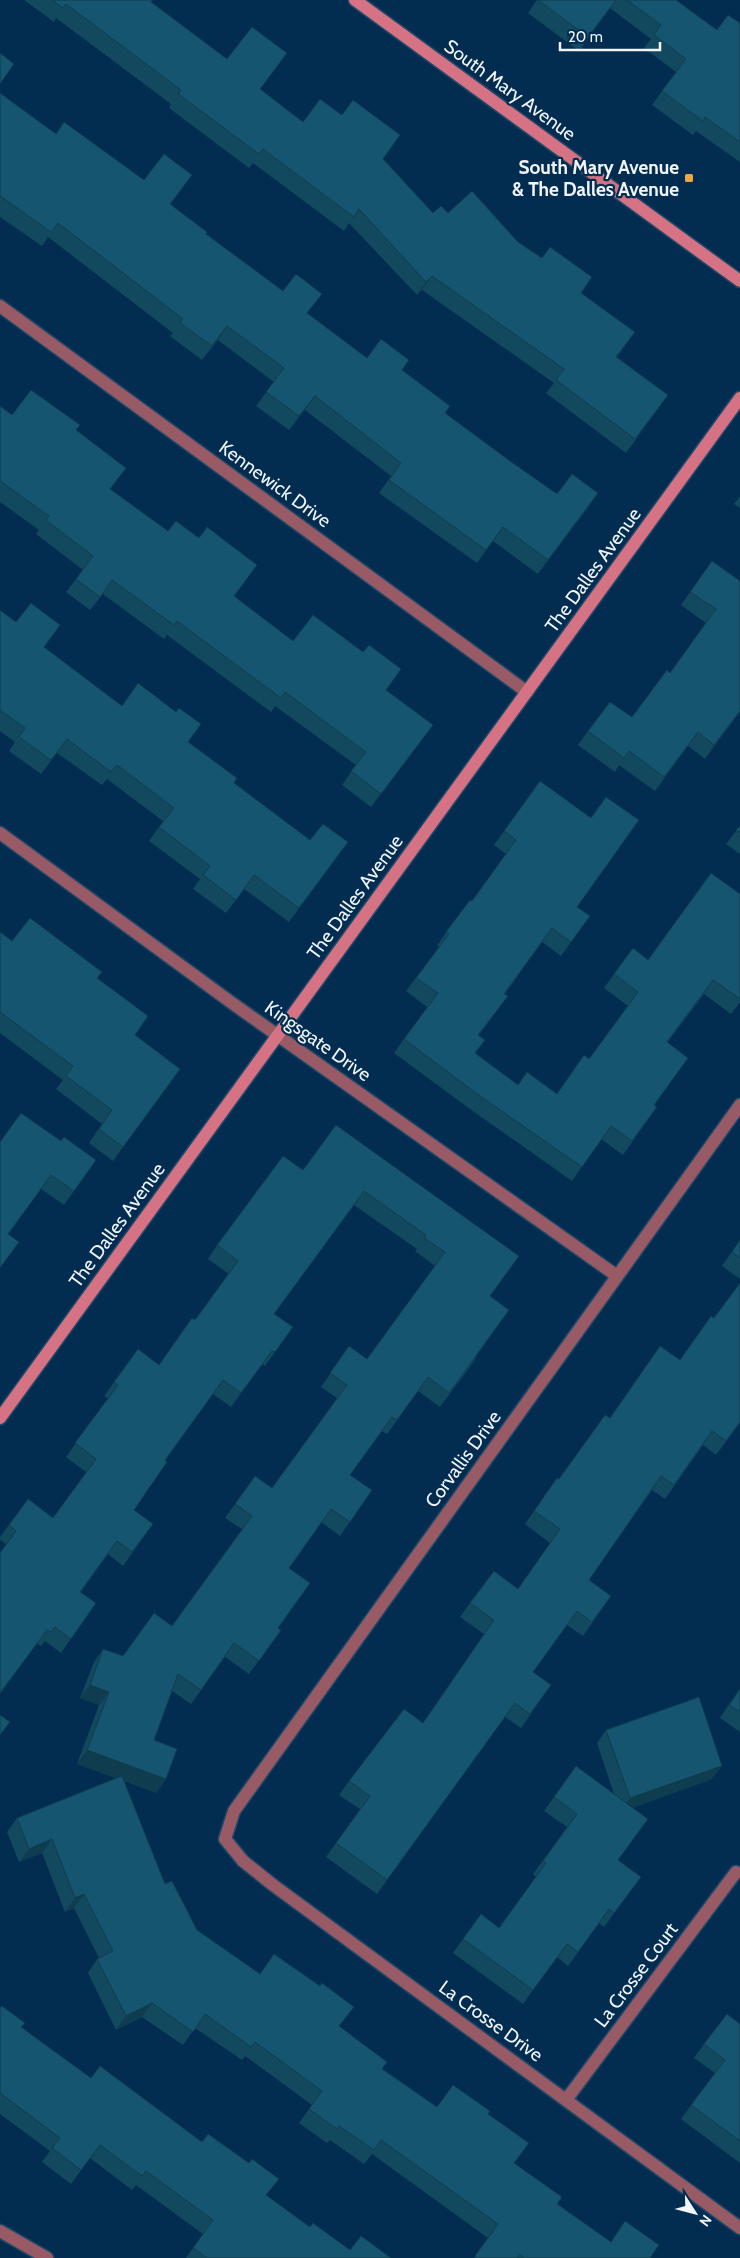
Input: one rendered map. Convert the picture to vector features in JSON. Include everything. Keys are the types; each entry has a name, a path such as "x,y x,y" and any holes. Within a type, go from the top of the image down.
{"street":[{"name":"South Mary Avenue","path":"355,0 740,281"},
{"name":"Kennewick Drive","path":"0,306 527,692"},
{"name":"The Dalles Avenue","path":"0,1418 740,398"},
{"name":"Kingsgate Drive","path":"0,833 278,1035 618,1276"},
{"name":"Corvallis Drive","path":"225,1839 234,1811 740,1104"},
{"name":"La Crosse Drive","path":"225,1839 243,1861 273,1884 740,2228"},
{"name":"La Crosse Court","path":"566,2100 736,1872"},
{"path":"0,2231 47,2258"}],"building":[{"path":"52,0 152,0 151,2 227,59 252,27 287,53 260,89 303,122 320,99 342,115 353,100 400,135 383,159 433,213 441,206 448,213 472,191 518,242 542,258 550,247 592,277 581,293 635,332 616,357 668,395 635,439 556,380 564,369 432,276 426,282 359,209 354,217 263,149 259,154 178,94 181,90 66,4 63,8"},
{"path":"538,0 616,0 588,37"},
{"path":"627,0 676,0 717,30 728,15 740,23 740,142 705,117 703,121 662,91 686,59 654,35 661,25"},
{"path":"0,53 14,64 0,84"},
{"path":"0,93 56,134 64,122 144,180 164,154 192,175 170,204 207,232 206,234 283,291 296,274 322,294 307,313 367,358 381,339 409,360 402,370 450,406 445,413 557,494 572,474 598,493 548,560 503,527 486,550 389,480 401,463 315,396 299,416 266,392 284,368 227,326 212,346 180,323 183,319 58,223 51,232 0,196"},
{"path":"31,390 80,425 76,430 126,468 110,489 168,531 176,521 199,538 207,527 257,565 234,596 293,641 313,615 363,652 369,645 401,669 386,690 433,725 381,794 351,771 366,752 285,692 281,698 177,621 174,625 112,580 100,597 76,579 93,556 46,520 49,516 0,481 0,406 12,415"},
{"path":"712,561 740,581 740,711 714,745 698,732 664,777 629,751 624,758 588,731 610,702 632,717 667,670 670,673 716,609 690,592"},
{"path":"31,603 60,625 44,647 122,706 138,683 176,712 179,708 201,724 188,742 237,778 234,783 310,840 323,824 348,842 299,908 254,875 236,900 203,875 210,866 159,827 174,808 117,765 111,772 67,739 51,760 19,737 25,728 0,710 0,610 16,622"},
{"path":"540,781 591,818 606,797 639,820 577,907 590,916 571,942 552,928 504,994 508,996 478,1035 485,1040 475,1053 518,1085 527,1072 557,1094 584,1055 589,1059 638,992 614,974 633,948 648,960 711,873 740,894 740,999 713,980 667,1042 688,1058 654,1105 657,1107 632,1141 611,1126 582,1167 480,1096 404,1039 438,993 416,978 449,934 446,932 470,900 472,901 516,840 504,831"},
{"path":"30,918 102,972 97,978 148,1016 135,1035 180,1069 123,1147 99,1129 112,1110 66,1076 73,1066 0,1012 0,932 12,941"},
{"path":"21,1113 61,1141 64,1137 96,1160 74,1191 51,1175 8,1234 19,1242 0,1268 0,1142"},
{"path":"336,1125 519,1256 490,1296 509,1310 449,1393 428,1377 397,1420 392,1417 350,1475 372,1490 350,1522 331,1509 289,1568 310,1583 278,1628 281,1630 259,1661 234,1643 201,1690 178,1674 154,1740 177,1749 166,1779 87,1750 109,1692 90,1685 103,1649 123,1656 154,1613 172,1626 252,1516 235,1504 255,1476 272,1488 347,1385 330,1373 349,1346 367,1359 445,1252 424,1238 426,1235 364,1191 274,1314 293,1327 275,1352 272,1351 241,1393 223,1380 165,1460 167,1462 134,1510 153,1524 132,1552 117,1541 80,1592 96,1603 71,1639 55,1627 51,1632 47,1630 0,1693 0,1553 16,1531 9,1525 28,1499 53,1518 96,1459 75,1443 118,1385 114,1382 138,1349 159,1365 192,1318 195,1320 238,1261 217,1245 283,1156 303,1170"},
{"path":"740,1240 740,1258 732,1252"},
{"path":"740,1283 740,1422 726,1441 712,1431 674,1485 661,1476 589,1580 611,1596 592,1622 577,1611 533,1672 551,1685 530,1714 515,1703 387,1880 336,1843 370,1796 349,1781 404,1709 423,1723 494,1620 470,1603 494,1571 518,1589 560,1529 534,1511 605,1415 610,1418 660,1346 680,1360 711,1316 714,1318"},
{"path":"740,1689 740,1712 729,1705"},
{"path":"699,1697 722,1766 630,1798 606,1730"},
{"path":"0,1715 10,1722 0,1735"},
{"path":"576,1766 648,1819 618,1860 641,1877 614,1913 609,1909 578,1952 567,1944 533,1990 463,1939 481,1914 499,1928 546,1863 543,1861 577,1814 554,1797"},
{"path":"122,1776 165,1884 172,1881 197,1930 260,1974 274,1954 320,1986 322,1983 354,2007 339,2026 387,2062 382,2069 437,2107 453,2085 490,2111 488,2114 529,2143 514,2163 562,2197 557,2204 611,2242 625,2221 659,2245 650,2258 524,2258 520,2255 517,2258 477,2258 475,2256 498,2224 381,2140 374,2150 339,2126 337,2129 309,2109 322,2091 255,2042 251,2047 205,2014 193,2032 152,2003 126,2016 97,1959 113,1951 84,1894 75,1898 52,1839 29,1849 17,1818"},
{"path":"2,2006 25,2023 21,2027 91,2078 100,2066 202,2142 208,2134 249,2163 252,2159 279,2179 266,2195 310,2227 313,2223 350,2250 361,2236 391,2258 207,2258 193,2248 213,2220 146,2171 142,2176 100,2145 81,2170 52,2148 60,2138 0,2093 0,2008"},
{"path":"727,2014 740,2024 740,2141 691,2105 725,2060 704,2044"}],"place":[{"name":"South Mary Avenue & The Dalles Avenue","path":"689,178"}]}
